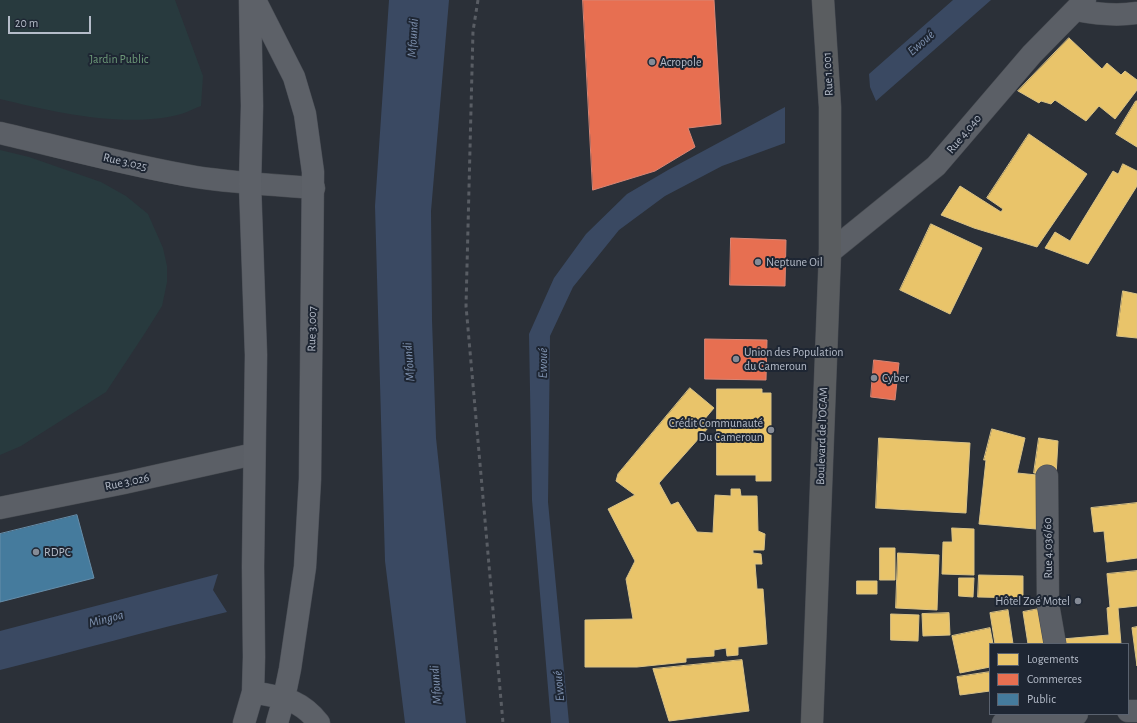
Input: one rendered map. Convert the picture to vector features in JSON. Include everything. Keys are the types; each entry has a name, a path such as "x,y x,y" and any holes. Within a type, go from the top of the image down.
{"highway":[{"name":"Rue 1.001","path":"823,0 829,80 830,148"},
{"name":"Boulevard de l'OCAM","path":"812,723 830,252 830,148"}],"main road":[{"path":"244,723 253,692 254,656 253,566 256,355 250,184 252,106 250,0"},
{"name":"Rue 3.007","path":"255,0 294,77 305,114 314,188 309,494 305,567 290,669 277,723"},
{"path":"253,692 284,698 301,704 319,723"}],"street":[{"path":"1080,5 1095,14 1123,15 1137,13"},
{"name":"Rue 4.040","path":"830,252 936,166 1032,54 1080,5"},
{"name":"Rue 3.025","path":"0,133 196,177 250,184 314,188"},
{"name":"Rue 3.026","path":"0,508 254,454"},
{"name":"Rue 4.036/60","path":"1047,476 1048,604 1055,643"},
{"path":"1003,723 1053,715"}],"green space":[{"name":"Jardin Public","path":"0,0 175,0 203,76 201,106 181,114 138,120 90,117 43,109 0,99"},
{"path":"0,150 29,157 101,182 126,196 148,214 163,248 167,266 167,282 162,306 106,392 21,446 0,455"}],"water":[{"name":"Mfoundi","path":"389,0 449,0 431,211 432,320 436,438 466,723 405,723 385,561 375,206"},
{"name":"Ewoué","path":"953,0 991,0 876,101 870,87 869,74"},
{"name":"Ewoué","path":"785,107 785,143 722,166 665,196 619,230 573,287 550,336 548,502 569,723 551,723 532,500 529,334 554,278 586,234 627,194 668,170"},
{"name":"Mingoa","path":"218,574 213,590 227,612 0,670 0,631"}],"building: Logements":[{"path":"1069,38 1102,69 1107,63 1121,75 1125,71 1137,80 1137,90 1115,119 1099,106 1086,121 1055,100 1051,104 1041,101 1039,103 1018,91"},
{"path":"1137,101 1137,147 1116,134"},
{"path":"1029,134 1087,174 1037,247 974,228 941,215 960,186 1001,212 1003,209 987,198"},
{"path":"1123,164 1137,171 1137,186 1088,264 1045,248 1055,232 1070,241 1113,171 1118,174"},
{"path":"931,224 982,248 950,314 900,290"},
{"path":"1123,291 1137,294 1137,338 1117,336"},
{"path":"690,388 714,408 703,421 709,427 659,483 671,505 678,502 697,532 713,533 715,495 731,496 731,489 740,489 741,496 757,496 758,531 765,534 764,550 753,550 753,553 761,554 762,564 755,564 757,589 763,589 767,644 738,647 738,655 727,656 726,648 714,650 714,656 686,658 686,662 637,667 585,667 585,620 633,619 626,579 635,561 608,509 635,495 616,481 618,474"},
{"path":"717,389 762,389 762,393 771,393 771,481 756,481 756,475 717,475"},
{"path":"992,429 1025,438 1017,473 1037,475 1040,481 1036,529 979,524 986,460 984,460"},
{"path":"879,438 970,443 966,513 876,508"},
{"path":"1039,438 1058,441 1056,476 1034,473"},
{"path":"1137,503 1137,558 1107,562 1104,531 1094,532 1091,508"},
{"path":"952,528 974,529 974,575 942,574 943,542 952,542"},
{"path":"880,548 895,548 895,580 880,580"},
{"path":"898,553 939,555 937,610 896,608"},
{"path":"1137,571 1137,606 1118,608 1121,643 1063,643 1062,639 1109,635 1107,608 1110,607 1107,574"},
{"path":"979,575 1023,576 1023,598 978,597"},
{"path":"959,578 974,578 973,597 959,596"},
{"path":"857,581 877,581 877,594 857,594"},
{"path":"1044,608 1049,643 1028,643 1023,612"},
{"path":"1008,610 1013,643 995,643 990,613"},
{"path":"949,613 950,635 923,636 922,614"},
{"path":"891,614 919,615 918,641 891,640"},
{"path":"1137,627 1137,666 1132,628"},
{"path":"990,628 993,643 989,643 989,667 960,673 952,636"},
{"path":"742,660 749,711 669,721 653,669"},
{"path":"989,672 989,691 960,695 957,677"}],"building: Commerces":[{"name":"Acropole","path":"583,0 714,0 721,124 688,128 695,147 655,171 593,190"},
{"name":"Neptune Oil","path":"731,238 786,240 785,286 730,285"},
{"name":"Union des Population du Cameroun","path":"705,339 767,340 766,380 705,379"},
{"path":"874,360 899,363 895,400 871,397"}],"building: Public":[{"path":"77,515 94,578 0,602 0,534"}],"railway":[{"path":"478,0 473,31 466,306 503,723"}],"place":[{"name":"Acropole","path":"652,62"},
{"name":"Neptune Oil","path":"758,262"},
{"name":"Union des Population du Cameroun","path":"736,359"},
{"name":"Cyber","path":"874,378"},
{"name":"Crédit Communauté Du Cameroun","path":"771,430"},
{"name":"RDPC","path":"36,552"},
{"name":"Hôtel Zoé Motel","path":"1078,601"}]}
